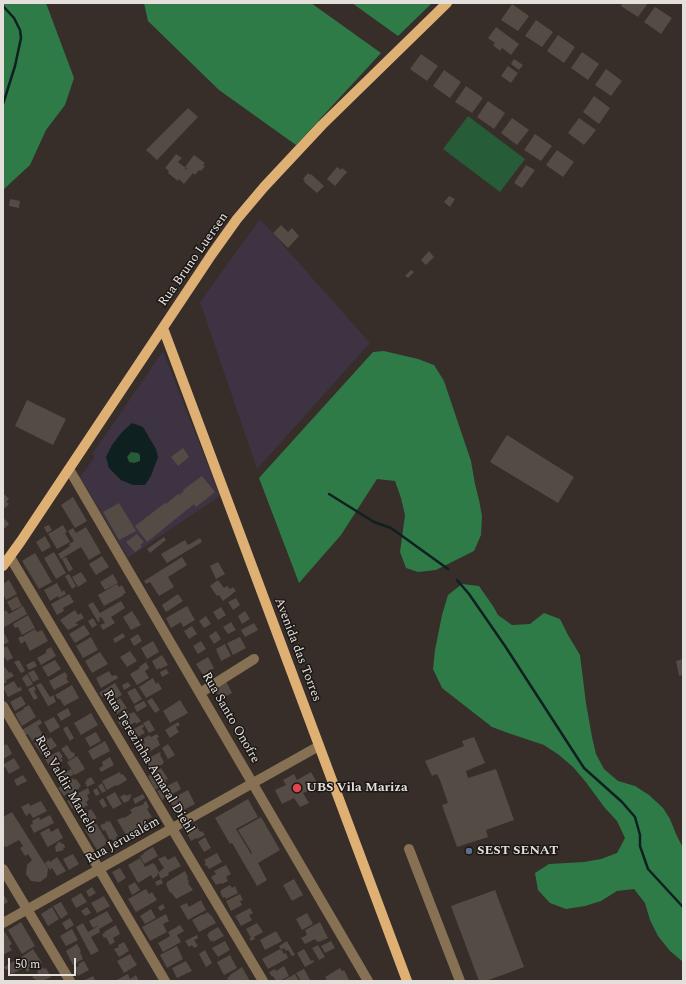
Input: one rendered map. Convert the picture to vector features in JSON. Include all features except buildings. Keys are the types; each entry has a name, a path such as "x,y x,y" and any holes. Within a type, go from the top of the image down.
{"main road":[{"name":"Rua Bruno Luersen","path":"3,566 237,219 264,187 322,125 447,3"},
{"name":"Avenida das Torres","path":"163,328 407,981"}],"street":[{"name":"Rua Santo Onofre","path":"69,469 368,981"},
{"name":"Rua Terezinha Amaral Diehl","path":"10,557 263,981"},
{"path":"200,693 254,659"},
{"name":"Rua Valdir Martelo","path":"3,706 165,981"},
{"name":"Rua Jerusalém","path":"3,923 319,746"},
{"path":"409,849 460,981"},
{"path":"3,869 70,981"}],"shaded area":[{"path":"260,219 370,343 257,469 200,302"},
{"path":"163,351 220,496 128,558 80,477 94,458 93,453"},
{"path":"132,423 143,427 156,449 158,457 151,476 145,485 133,485 121,480 109,468 106,457 112,445 122,432","holes":["131,452 138,453 140,455 140,461 134,463 129,462 127,457"]}],"green space":[{"path":"3,3 46,3 74,78 65,105 46,130 30,165 4,189 3,195"},
{"path":"144,3 311,3 381,53 296,145 219,90 148,21"},
{"path":"352,3 432,3 398,36"},
{"path":"468,116 525,159 500,192 443,149"},
{"path":"384,351 418,359 434,365 444,381 471,461 482,516 481,535 474,551 436,570 418,572 406,568 400,552 405,515 401,498 395,481 377,479 341,535 299,583 259,478 373,352"},
{"path":"131,452 138,453 140,455 140,461 134,463 129,462 127,457"},
{"path":"462,584 479,586 498,615 512,625 530,624 544,613 560,619 580,655 592,737 596,754 604,769 618,781 635,786 649,795 663,808 670,819 683,848 683,962 670,951 658,936 650,920 645,903 634,889 617,891 601,901 585,906 566,909 550,903 538,890 535,873 549,864 584,862 601,859 617,853 625,838 617,821 573,767 559,755 544,745 492,727 442,688 433,669 435,650 442,615 448,595"}],"waterway":[{"path":"3,6 14,18 20,30 21,38 15,66 3,104"},
{"path":"329,494 374,522 391,528 448,569"},
{"path":"457,580 469,594 505,646 584,768 622,802 635,817 640,835 640,846 648,869 683,907"}],"place":[{"name":"UBS Vila Mariza","path":"297,788"},
{"name":"SEST SENAT","path":"469,851"}]}
